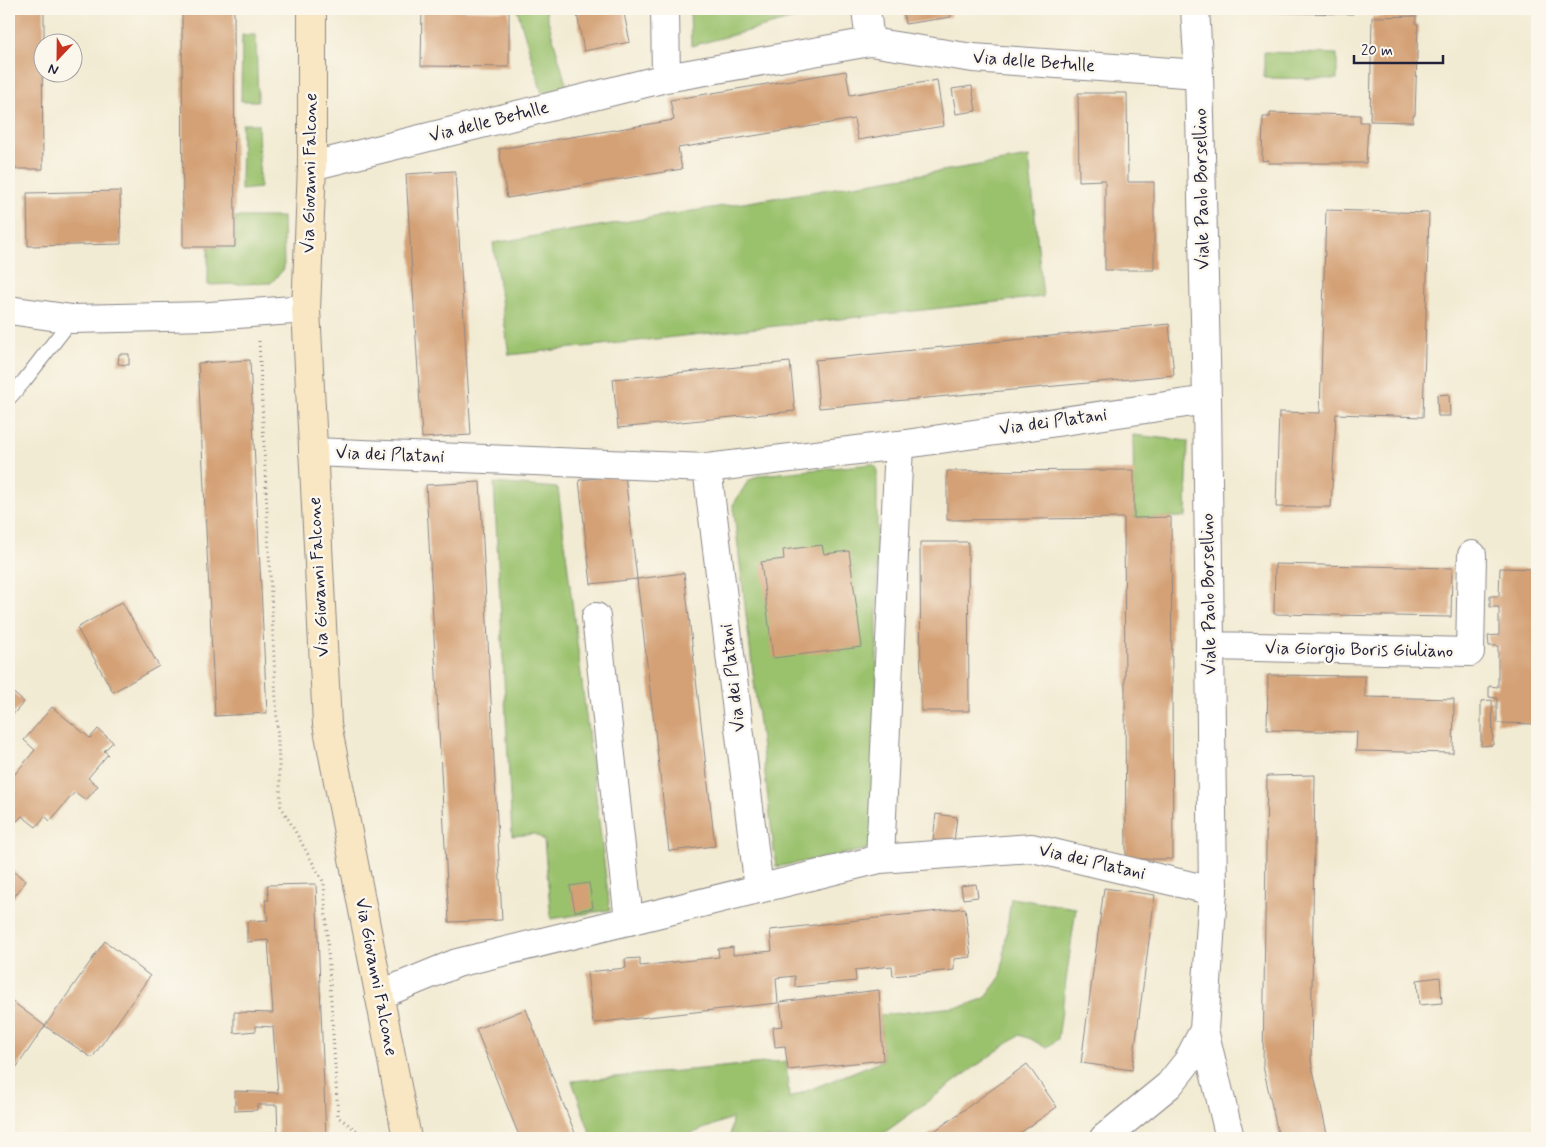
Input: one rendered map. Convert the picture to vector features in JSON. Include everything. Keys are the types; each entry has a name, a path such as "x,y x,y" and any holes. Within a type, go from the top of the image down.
{"street":[{"name":"Via Giovanni Falcone","path":"312,9 312,166 306,309 327,724 407,1138"},
{"path":"665,9 666,78"},
{"path":"866,9 870,42"},
{"name":"Viale Paolo Borsellino","path":"1104,1138 1169,1085 1188,1061 1204,1030 1213,891 1206,400 1199,74 1195,9"},
{"name":"Via delle Betulle","path":"312,166 666,78 870,42 973,58 1199,74"},
{"path":"9,310 72,319 210,316 306,309"},
{"name":"Via dei Platani","path":"313,452 707,468 898,444 1206,400"},
{"path":"880,859 898,444"},
{"name":"Via dei Platani","path":"707,468 759,889"},
{"name":"Via Giorgio Boris Giuliano","path":"1210,646 1470,652 1472,554"},
{"path":"596,617 629,921"},
{"name":"Via dei Platani","path":"379,995 457,963 880,859 1032,848 1213,891"},
{"path":"1204,1030 1230,1138"}],"lane":[{"path":"9,398 72,319"}],"path":[{"path":"258,336 281,806 324,883 338,1117 367,1138"}],"green space":[{"path":"517,9 545,9 569,95 544,100"},
{"path":"690,9 832,9 691,46"},
{"path":"242,35 256,35 258,101 241,101"},
{"path":"1264,52 1337,54 1337,79 1264,78"},
{"path":"242,124 258,124 260,188 241,190"},
{"path":"1029,157 1043,297 509,355 493,243"},
{"path":"235,217 283,217 284,269 271,283 208,285 208,247 235,247"},
{"path":"1133,435 1188,441 1186,517 1134,518"},
{"path":"872,464 877,468 877,838 870,849 776,867 733,505 748,481 760,475"},
{"path":"494,483 558,488 610,910 551,919 544,840 535,834 512,836"},
{"path":"1011,898 1076,908 1058,1039 1046,1048 1031,1039 1019,1035 877,1138 730,1138 732,1118 680,1138 592,1138 572,1081 786,1061 789,1098 883,1060 880,1015 964,1006 985,998 1001,976"}],"building":[{"path":"9,9 44,9 44,32 32,32 32,82 42,82 43,169 9,169"},
{"path":"182,9 234,9 235,247 183,247"},
{"path":"422,9 509,11 509,67 421,66"},
{"path":"576,9 623,9 630,42 584,51"},
{"path":"903,9 950,9 951,17 905,24"},
{"path":"1249,9 1354,9 1353,14 1249,12"},
{"path":"1416,16 1416,24 1418,24 1415,115 1413,116 1413,122 1370,121 1372,17"},
{"path":"846,71 850,95 937,80 944,126 858,140 854,119 678,148 682,169 507,198 499,149 674,120 670,100"},
{"path":"972,86 976,111 956,114 952,89"},
{"path":"1078,93 1127,93 1128,182 1154,182 1154,270 1105,270 1105,180 1079,181"},
{"path":"1270,113 1360,115 1360,122 1368,122 1366,163 1268,163 1269,160 1262,161 1263,117 1270,117"},
{"path":"455,171 471,435 422,438 406,174"},
{"path":"120,191 121,244 28,246 27,193"},
{"path":"1326,210 1429,213 1423,417 1336,414 1331,507 1276,507 1279,412 1320,413"},
{"path":"1169,324 1174,375 819,408 815,360"},
{"path":"119,354 129,354 129,365 118,364"},
{"path":"250,360 267,713 215,716 198,363"},
{"path":"790,362 795,411 618,428 613,379"},
{"path":"1449,394 1450,416 1438,416 1437,395"},
{"path":"1134,470 1134,518 1171,517 1173,859 1126,859 1124,518 947,520 947,471"},
{"path":"625,475 637,579 591,584 579,480"},
{"path":"480,482 502,920 449,922 426,485"},
{"path":"920,542 968,542 969,711 921,711"},
{"path":"822,545 824,554 849,551 862,647 773,658 761,562 784,559 783,550"},
{"path":"1275,564 1452,568 1451,617 1274,614"},
{"path":"1500,568 1537,569 1537,724 1497,723 1497,698 1489,697 1489,686 1498,687 1498,646 1489,646 1488,636 1499,635 1499,607 1490,607 1490,596 1499,596"},
{"path":"684,573 715,846 669,851 637,579"},
{"path":"122,602 159,666 113,692 77,628"},
{"path":"1268,675 1365,676 1365,697 1454,699 1453,753 1356,751 1357,732 1267,730"},
{"path":"9,689 24,702 9,719"},
{"path":"1492,700 1493,745 1481,746 1481,701"},
{"path":"52,707 90,738 98,729 113,742 104,751 108,754 88,778 98,786 86,800 75,792 50,821 45,816 36,827 22,816 15,823 9,817 9,781 35,750 24,740"},
{"path":"1315,775 1311,1061 1328,1138 1279,1138 1263,1066 1267,776"},
{"path":"936,814 957,817 954,842 933,840"},
{"path":"9,868 26,881 9,904"},
{"path":"589,883 593,908 575,911 570,886"},
{"path":"316,884 326,1138 250,1138 256,1135 278,1135 277,1105 257,1105 257,1110 235,1111 235,1091 278,1093 273,1027 256,1026 256,1031 234,1033 234,1012 273,1013 268,940 247,942 247,921 268,920 265,900 269,900 267,885"},
{"path":"976,884 978,897 963,899 961,886"},
{"path":"1104,888 1155,895 1132,1070 1081,1063"},
{"path":"965,908 971,957 954,959 954,970 893,976 892,966 855,970 856,981 795,987 795,976 776,978 778,1003 593,1023 587,972 626,968 625,959 640,958 640,966 719,957 718,949 733,947 733,955 772,951 770,930"},
{"path":"105,941 150,976 92,1058 45,1026"},
{"path":"1440,977 1442,1003 1419,1005 1417,980"},
{"path":"879,990 883,1060 788,1070 785,1046 775,1047 773,1027 783,1026 780,1002"},
{"path":"9,999 45,1026 16,1068 9,1063"},
{"path":"526,1009 577,1138 520,1138 476,1029"},
{"path":"1027,1064 1057,1107 1013,1138 925,1138"}]}
